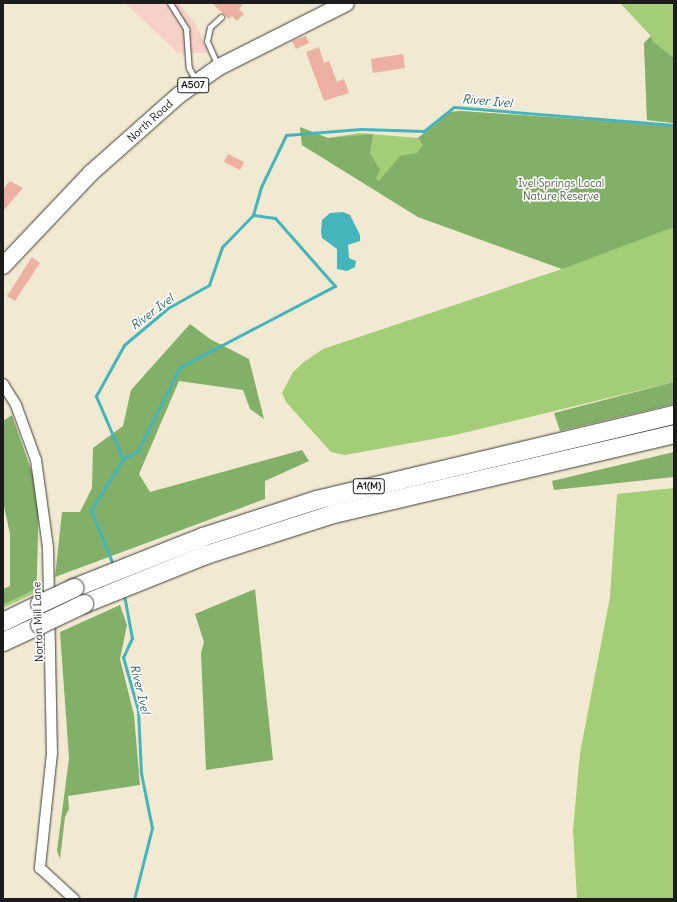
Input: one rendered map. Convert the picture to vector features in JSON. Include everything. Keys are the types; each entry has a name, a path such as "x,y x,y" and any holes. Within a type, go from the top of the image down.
{"highway":[{"name":"A1(M)","path":"3,622 74,588 203,537 318,500 674,415"},
{"name":"A1(M)","path":"3,642 84,604 206,555 334,514 674,434"}],"main road":[{"name":"North Road","path":"3,266 91,174 196,82 218,67 346,3"}],"street":[{"name":"Norton Mill Lane","path":"3,384 16,405 36,460 43,490 48,548 52,752 40,868 74,899"}],"lane":[{"path":"170,3 186,29 189,68 196,82"},
{"path":"218,67 207,41 210,27 221,17"}],"shaded area":[{"path":"125,3 179,3 195,23 209,53 178,53"}],"green space":[{"path":"620,3 674,3 674,123 647,120 644,43 651,36"},
{"path":"651,36 653,42 674,58 674,123 647,120 644,43"},
{"path":"461,111 674,126 674,382 455,435 345,455 331,452 286,402 282,393 293,372 304,362 323,349 562,269 418,217 302,145 300,127 328,138 360,133 418,138 449,112"},
{"name":"Ivel Springs Local Nature Reserve","path":"461,111 674,126 674,227 562,269 418,217 302,145 300,127 328,138 373,134 370,153 380,170 376,179 379,181 400,156 417,153 423,145 418,138 449,112"},
{"path":"190,324 210,339 249,359 264,419 250,409 243,390 179,381 139,474 150,492 302,450 309,461 265,481 265,499 55,577 62,512 80,512 92,488 93,448 123,426 131,390"},
{"path":"674,382 674,404 560,431 554,413"},
{"path":"12,415 39,492 37,574 36,589 3,605 3,589 10,586 10,534 3,502 3,421"},
{"path":"674,452 674,477 554,490 552,481"},
{"path":"674,488 674,899 577,899 573,830 580,753 610,597 617,494"},
{"path":"36,589 37,592 3,608 3,605"},
{"path":"255,589 273,760 206,770 201,653 204,642 195,614"},
{"path":"120,605 127,625 120,659 134,715 140,785 68,796 69,809 65,817 60,859 57,851 69,758 60,632"}],"water":[{"path":"343,212 350,215 360,235 360,241 348,245 349,258 356,261 355,267 347,271 337,269 337,249 322,238 321,232 322,220 330,213"}],"building":[{"path":"212,3 244,3 239,9 244,14 237,21 232,16 229,19"},
{"path":"306,36 309,43 296,49 292,41"},
{"path":"319,47 324,63 329,61 337,82 344,79 349,93 324,101 306,52"},
{"path":"403,54 405,68 373,73 371,59"},
{"path":"228,154 244,162 240,170 224,162"},
{"path":"10,181 23,188 3,211 3,189"},
{"path":"32,257 40,263 15,301 7,296"}],"waterway":[{"name":"River Ivel","path":"114,567 91,510 123,459 96,396 124,345 168,308 209,285 222,247 253,215 261,187 286,135 361,129 424,131 454,107 674,125"},
{"path":"123,459 138,451 180,367 335,286 275,218 253,215"},
{"name":"River Ivel","path":"124,595 132,638 123,657 138,710 141,773 152,828 134,899"}]}
